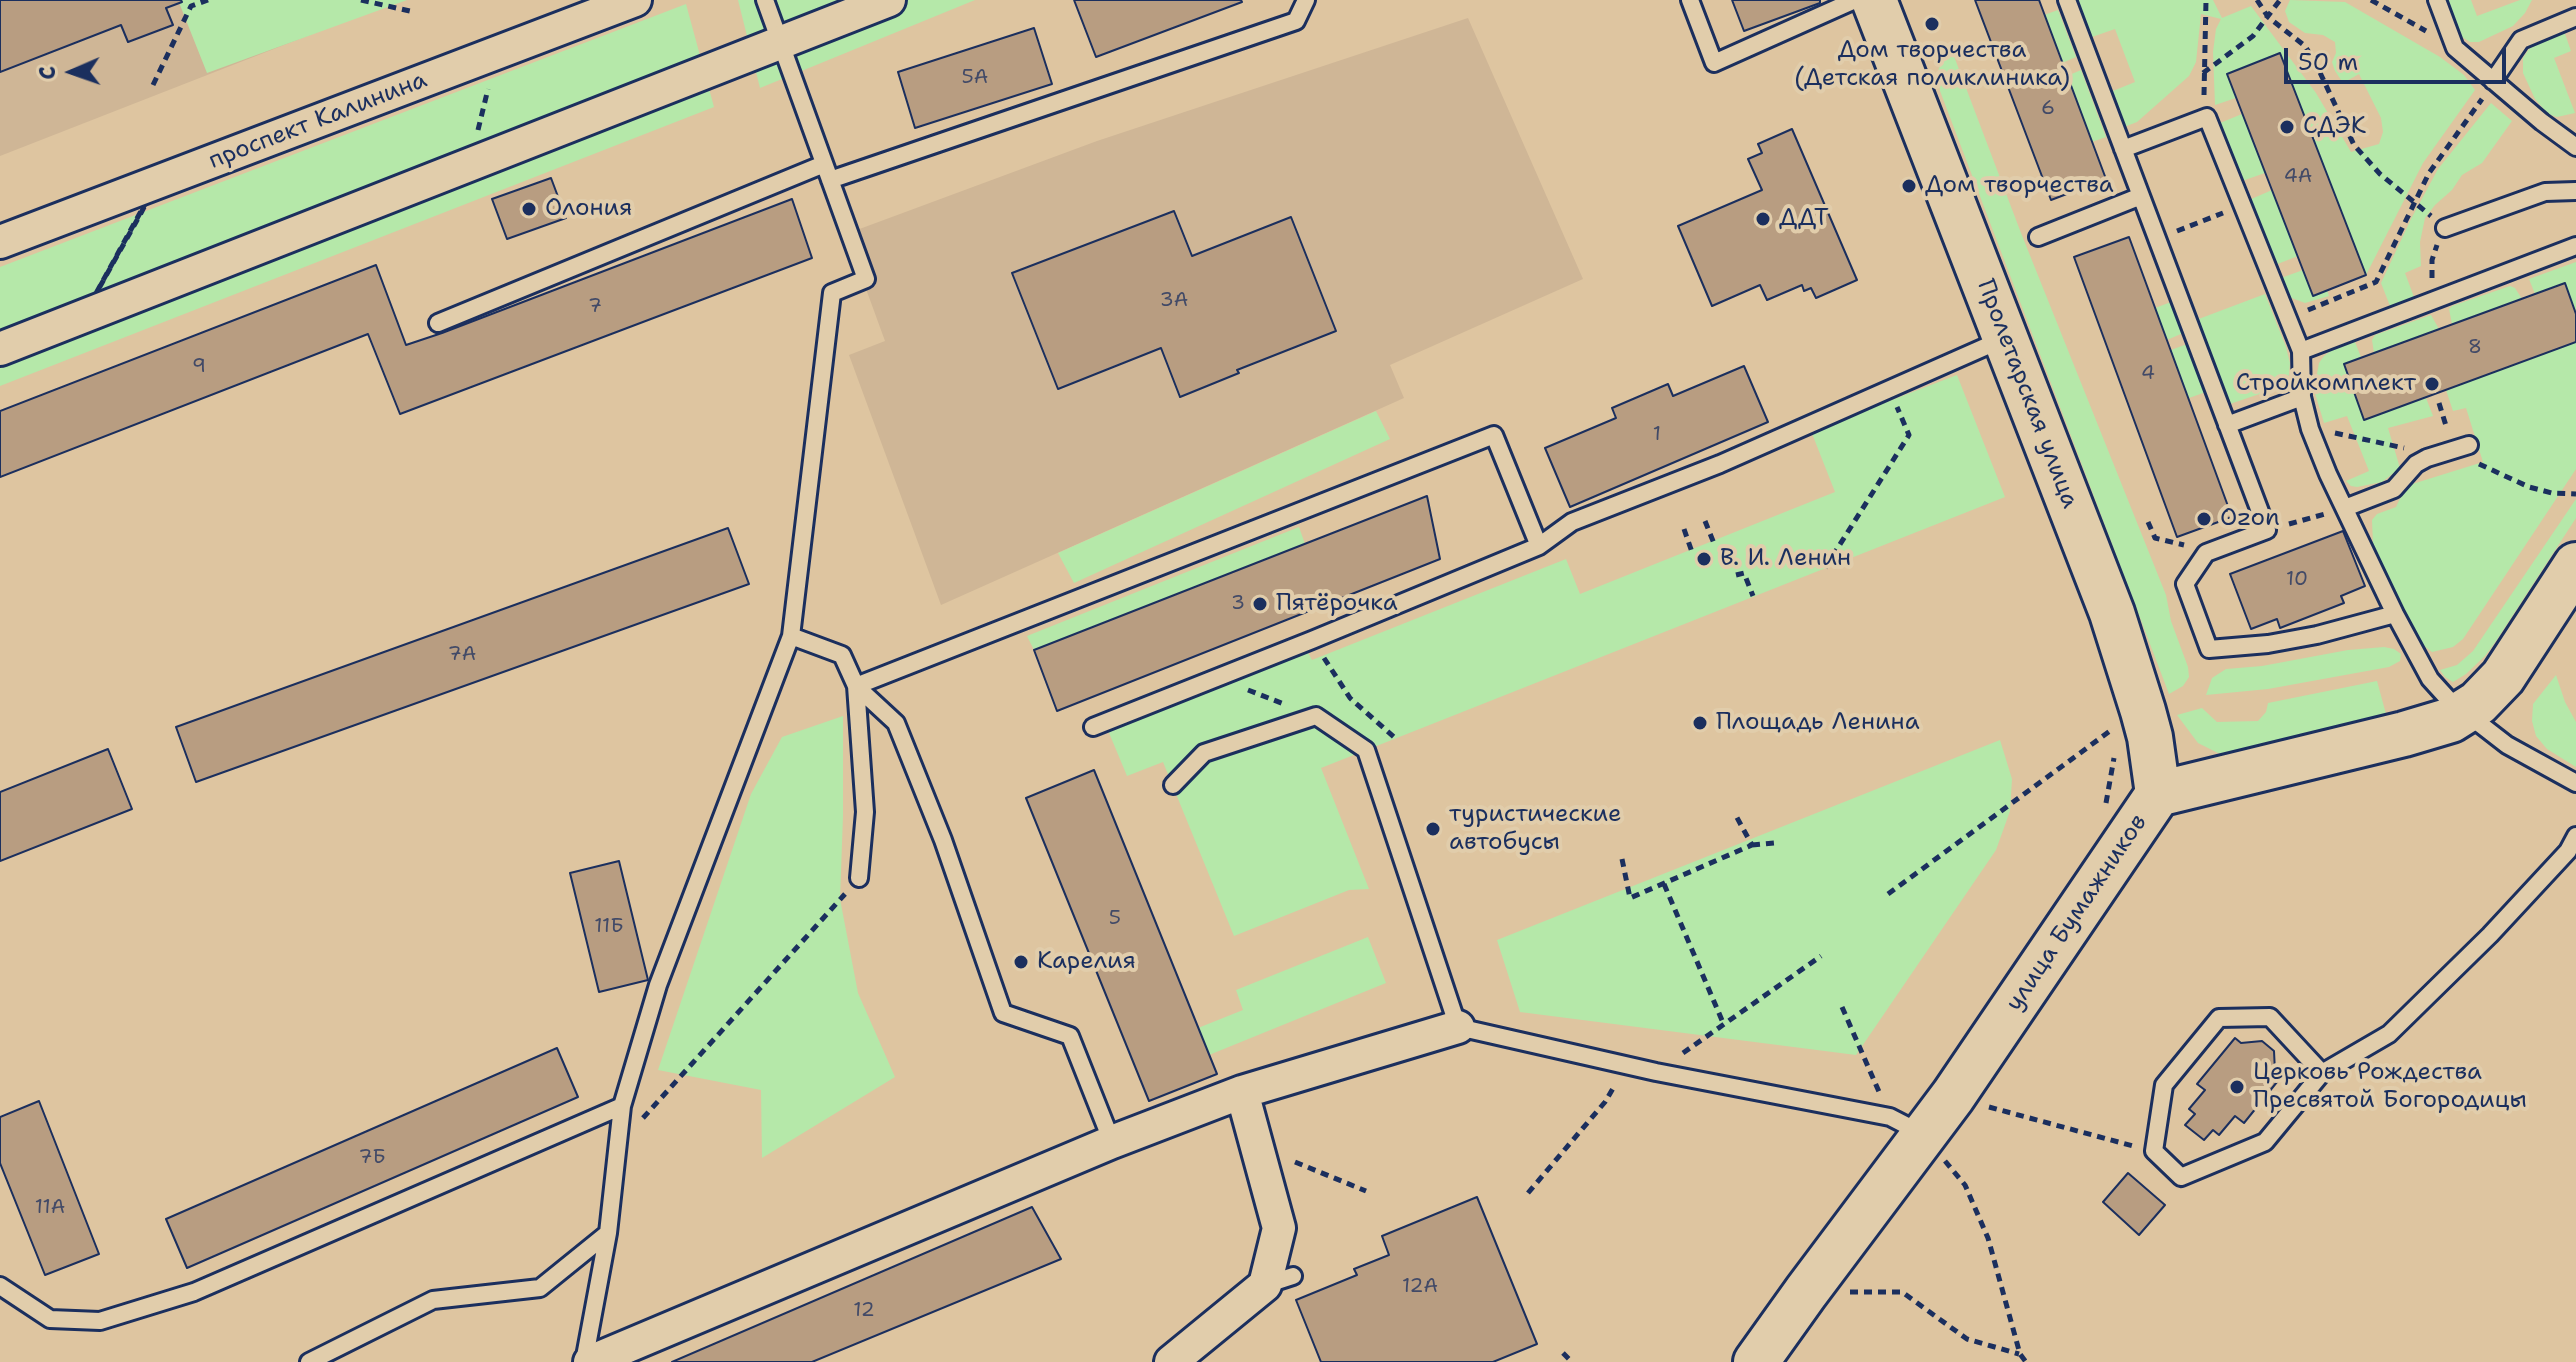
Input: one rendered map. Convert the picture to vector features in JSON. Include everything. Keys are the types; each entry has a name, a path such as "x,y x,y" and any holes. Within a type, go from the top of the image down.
{"street":[{"path":"0,349 889,0"},
{"name":"Пролетарская улица","path":"1874,0 2098,575 2143,711 2158,794"},
{"name":"проспект Калинина","path":"0,242 621,3"},
{"name":"улица Бумажников","path":"1756,1362 1806,1292 1907,1126 1953,1096 2158,794 2435,726 2464,713 2503,677 2576,565"},
{"path":"587,1362 1112,1142 1242,1092 1458,1027"},
{"path":"1171,1362 1279,1280 1279,1228 1242,1092"}],"lane":[{"path":"587,1362 608,1233 622,1106 658,985 791,636 832,293 866,279 765,0"},
{"path":"438,323 827,172 1296,21 1306,0"},
{"path":"1690,0 1714,63 1855,0"},
{"path":"2067,0 2267,530 2206,553 2185,584 2209,649 2268,644 2317,635 2395,614"},
{"path":"2437,0 2455,48 2576,147"},
{"path":"2493,81 2521,40 2576,17"},
{"path":"2123,149 2207,117 2301,351 2302,397 2310,429 2395,614 2430,679 2464,713 2518,751 2576,783"},
{"path":"2445,228 2536,194 2576,191"},
{"path":"2038,237 2141,196"},
{"path":"2301,351 2576,246"},
{"path":"1093,727 1539,546 1572,522 1720,464 2005,338"},
{"path":"2227,425 2302,397"},
{"path":"856,686 1494,435 1539,546"},
{"path":"2345,508 2394,489 2416,464 2461,446"},
{"path":"791,636 842,655 856,686 865,812 859,878"},
{"path":"856,686 896,723 943,840 1003,1013 1070,1036 1112,1142"},
{"path":"1173,785 1204,753 1316,716 1366,750 1458,1027 1907,1126"},
{"path":"2322,1073 2270,1017 2219,1018 2164,1085 2154,1151 2181,1177 2265,1142 2322,1073 2389,1034 2490,935 2568,851 2576,836"},
{"path":"0,1286 50,1319 100,1321 194,1292 622,1106"},
{"path":"309,1362 433,1300 540,1288 608,1233"}],"path":[{"path":"153,85 190,3 208,0"},
{"path":"361,0 414,12"},
{"path":"2206,0 2202,74 2207,117"},
{"path":"2257,0 2268,17 2305,46 2354,145 2380,174 2445,228 2432,260 2432,283 2437,299"},
{"path":"2202,74 2253,36 2280,0"},
{"path":"2371,0 2455,48"},
{"path":"470,165 497,53"},
{"path":"2288,318 2376,282 2429,173 2493,81"},
{"path":"83,317 157,182"},
{"path":"2157,238 2243,205"},
{"path":"1825,568 1909,435 1889,388"},
{"path":"2439,403 2461,446 2482,466 2516,483 2552,493 2576,494"},
{"path":"2310,429 2395,445 2427,458"},
{"path":"2267,530 2345,508"},
{"path":"1705,521 1715,546"},
{"path":"2148,522 2155,538"},
{"path":"1684,529 1693,555"},
{"path":"1736,575 1744,573 1753,596"},
{"path":"1312,640 1350,698 1395,738"},
{"path":"1217,678 1316,716"},
{"path":"1888,894 2121,723 2143,711"},
{"path":"2105,805 2116,751"},
{"path":"1735,814 1752,845"},
{"path":"1622,859 1630,898 1752,845 1774,843"},
{"path":"617,1147 859,878"},
{"path":"1664,884 1724,1025"},
{"path":"1656,1072 1821,956"},
{"path":"1842,1007 1907,1126 1965,1185 1988,1238 2020,1354 2026,1362"},
{"path":"1953,1096 2092,1137 2154,1151"},
{"path":"1528,1193 1605,1102"},
{"path":"1295,1162 1366,1191"},
{"path":"1806,1292 1902,1292 1967,1339 2020,1354"},
{"path":"1563,1353 1572,1362"}],"shaded area":[{"path":"0,0 394,2 0,156"},
{"path":"1468,18 1583,279 1390,365 1404,398 941,605 849,355 885,341 846,234 1097,141"}],"green space":[{"path":"178,0 407,0 207,73"},
{"path":"738,0 975,0 760,88"},
{"path":"2078,0 2213,0 2222,18 2251,6 2316,93 2351,152 2379,144 2383,132 2381,118 2359,74 2343,83 2335,71 2332,62 2336,53 2335,42 2323,35 2305,33 2289,22 2285,11 2290,0 2345,2 2440,57 2464,75 2475,90 2423,163 2366,275 2280,54 2227,74 2236,98 2215,105 2213,52 2216,29 2221,19 2201,14 2196,62 2189,76 2137,122 2124,127 2108,93 2135,82 2115,29 2092,37"},
{"path":"2448,0 2471,0 2477,16 2520,0 2532,0 2513,26 2479,42 2470,42 2462,37"},
{"path":"686,4 714,107 0,386 0,267"},
{"path":"2058,10 2076,57 2062,63 2044,15"},
{"path":"2564,31 2571,51 2554,58 2575,113 2557,117 2548,114 2535,99 2523,73 2523,58 2541,40"},
{"path":"1952,51 2021,233 2166,595 2189,677 2183,686 2169,694 1940,91 1938,71 1942,60"},
{"path":"2081,70 2106,137 2092,142 2067,76"},
{"path":"2491,103 2512,121 2482,163 2462,175 2425,218 2420,242 2421,266 2405,273 2414,297 2390,306 2381,283 2411,219 2438,169"},
{"path":"2242,114 2265,173 2242,181 2220,123"},
{"path":"2272,190 2298,256 2275,265 2249,200"},
{"path":"2576,262 2576,314 2565,283 2535,294 2529,279"},
{"path":"2303,270 2327,290 2329,296 2305,303 2289,297 2281,278"},
{"path":"2510,286 2522,299 2452,324 2449,309 2452,306"},
{"path":"2265,294 2286,347 2289,375 2283,386 2227,405 2196,320"},
{"path":"2171,302 2183,333 2167,340 2155,308"},
{"path":"2431,315 2439,329 2374,353 2372,340 2375,335"},
{"path":"2355,342 2361,357 2344,364 2364,420 2426,398 2433,416 2388,428 2400,468 2382,482 2357,487 2346,481 2369,471 2347,416 2324,423 2314,390 2319,363 2324,356"},
{"path":"2576,342 2576,469 2463,639 2453,647 2432,652 2415,634 2380,560 2373,544 2372,520 2377,514 2396,507 2406,486 2483,462 2466,408 2453,411 2446,390"},
{"path":"2187,344 2206,392 2189,398 2171,350"},
{"path":"1957,375 2005,497 1321,768 1369,889 1349,890 1234,936 1163,762 1127,776 1107,728 1305,647 1312,660 1566,559 1580,594 1835,492 1811,431"},
{"path":"1376,411 1390,439 1074,583 1058,553"},
{"path":"2576,499 2576,518 2485,656 2453,682 2445,677 2440,670 2457,665 2473,651"},
{"path":"1299,527 1305,544 1034,650 1027,636"},
{"path":"2384,647 2401,654 2400,661 2389,667 2268,689 2206,695 2212,678 2226,669"},
{"path":"2556,675 2576,722 2576,767 2547,749 2536,736 2532,721 2533,704"},
{"path":"2377,681 2386,714 2229,753 2218,753 2198,743 2177,715 2202,708 2217,722 2258,721 2266,712 2268,703"},
{"path":"843,716 840,899 858,993 895,1077 762,1158 761,1090 658,1070 751,794 782,737"},
{"path":"2000,740 2012,779 2010,811 1996,850 1856,1055 1520,1012 1497,940"},
{"path":"1368,937 1386,983 1209,1055 1198,1028 1243,1010 1236,990"}],"building":[{"path":"0,0 182,2 166,8 173,25 128,42 121,25 0,72"},
{"path":"1074,0 1241,0 1242,2 1096,57"},
{"path":"1732,0 1820,0 1820,3 1744,31"},
{"path":"1975,0 2039,0 2106,179 2051,200"},
{"path":"1034,28 1052,84 915,128 898,72"},
{"path":"2280,53 2366,275 2313,296 2227,74"},
{"name":"ДДТ","path":"1792,129 1857,280 1816,298 1811,288 1804,291 1802,285 1767,300 1760,285 1712,306 1678,226 1762,190 1748,159 1762,153 1758,144"},
{"name":"Олония","path":"551,178 566,218 507,239 492,199"},
{"path":"792,199 812,258 400,414 368,334 0,477 0,411 376,265 406,345"},
{"path":"1174,211 1192,256 1291,217 1336,331 1237,370 1239,373 1180,397 1161,348 1058,389 1012,273"},
{"path":"2129,237 2232,517 2177,537 2074,257"},
{"path":"2565,283 2576,314 2576,342 2364,420 2344,364"},
{"path":"1744,366 1768,422 1570,507 1545,448 1616,418 1612,408 1668,384 1673,396"},
{"path":"1427,496 1440,559 1057,711 1034,650"},
{"path":"728,528 749,584 196,782 176,727"},
{"path":"2343,531 2365,586 2341,596 2344,603 2280,628 2277,619 2251,629 2230,574"},
{"path":"108,749 132,809 0,861 0,792"},
{"path":"1094,770 1217,1074 1149,1101 1026,798"},
{"path":"619,861 648,980 599,992 570,873"},
{"name":"Церковь Рождества Пресвятой Богородицы","path":"2235,1038 2241,1043 2262,1041 2274,1051 2275,1072 2281,1077 2244,1123 2235,1116 2219,1135 2213,1130 2204,1140 2185,1125 2195,1114 2189,1109 2205,1090 2197,1084"},
{"path":"557,1048 578,1097 187,1268 166,1219"},
{"path":"39,1101 99,1254 45,1275 0,1163 0,1117"},
{"path":"2128,1173 2165,1205 2139,1235 2103,1202"},
{"path":"1477,1197 1537,1344 1493,1362 1321,1362 1296,1300 1357,1275 1354,1269 1389,1255 1382,1236"},
{"path":"1032,1207 1061,1259 812,1362 672,1362"}],"place":[{"name":"Дом творчества (Детская поликлиника)","path":"1932,24"},
{"name":"СДЭК","path":"2287,127"},
{"name":"Дом творчества","path":"1909,186"},
{"name":"Олония","path":"529,209"},
{"name":"ДДТ","path":"1763,219"},
{"name":"Стройкомплект","path":"2432,384"},
{"name":"Ozon","path":"2204,519"},
{"name":"В. И. Ленин","path":"1704,559"},
{"name":"Пятёрочка","path":"1260,604"},
{"name":"Площадь Ленина","path":"1700,723"},
{"name":"туристические автобусы","path":"1433,829"},
{"name":"Карелия","path":"1021,962"},
{"name":"Церковь Рождества Пресвятой Богородицы","path":"2237,1087"}]}
